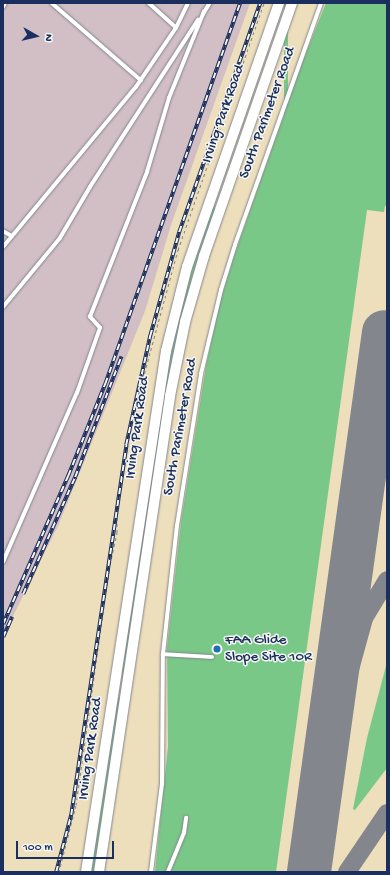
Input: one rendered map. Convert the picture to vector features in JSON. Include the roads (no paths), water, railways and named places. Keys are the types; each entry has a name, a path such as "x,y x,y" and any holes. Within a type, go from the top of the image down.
{"main road":[{"name":"Irving Park Road","path":"86,872 160,378 178,298 212,193 279,3"},
{"name":"Irving Park Road","path":"99,872 177,357 194,286 292,3"}],"lane":[{"path":"3,7 5,3"},
{"path":"52,3 141,80"},
{"path":"148,3 176,28"},
{"path":"3,247 141,80 176,28 188,3"},
{"path":"3,307 60,238 90,187 210,3"},
{"name":"South Parimeter Road","path":"151,872 162,784 163,654 179,512 201,374 212,325 249,203 321,3"},
{"path":"3,562 77,393 100,328 90,317 147,172 168,98 204,12"},
{"path":"212,193 224,197"},
{"path":"3,231 12,236"},
{"path":"163,654 212,657"},
{"path":"115,685 127,687"},
{"path":"168,872 184,833 186,818"}],"railway":[{"path":"3,624 68,476 105,384 240,3"},
{"path":"56,872 71,815 126,445 150,336 179,232 260,3"},
{"path":"23,594 75,477 121,357"},
{"path":"3,637 12,617"}],"place":[{"name":"FAA Glide Slope Site 10R","path":"217,649"}]}
